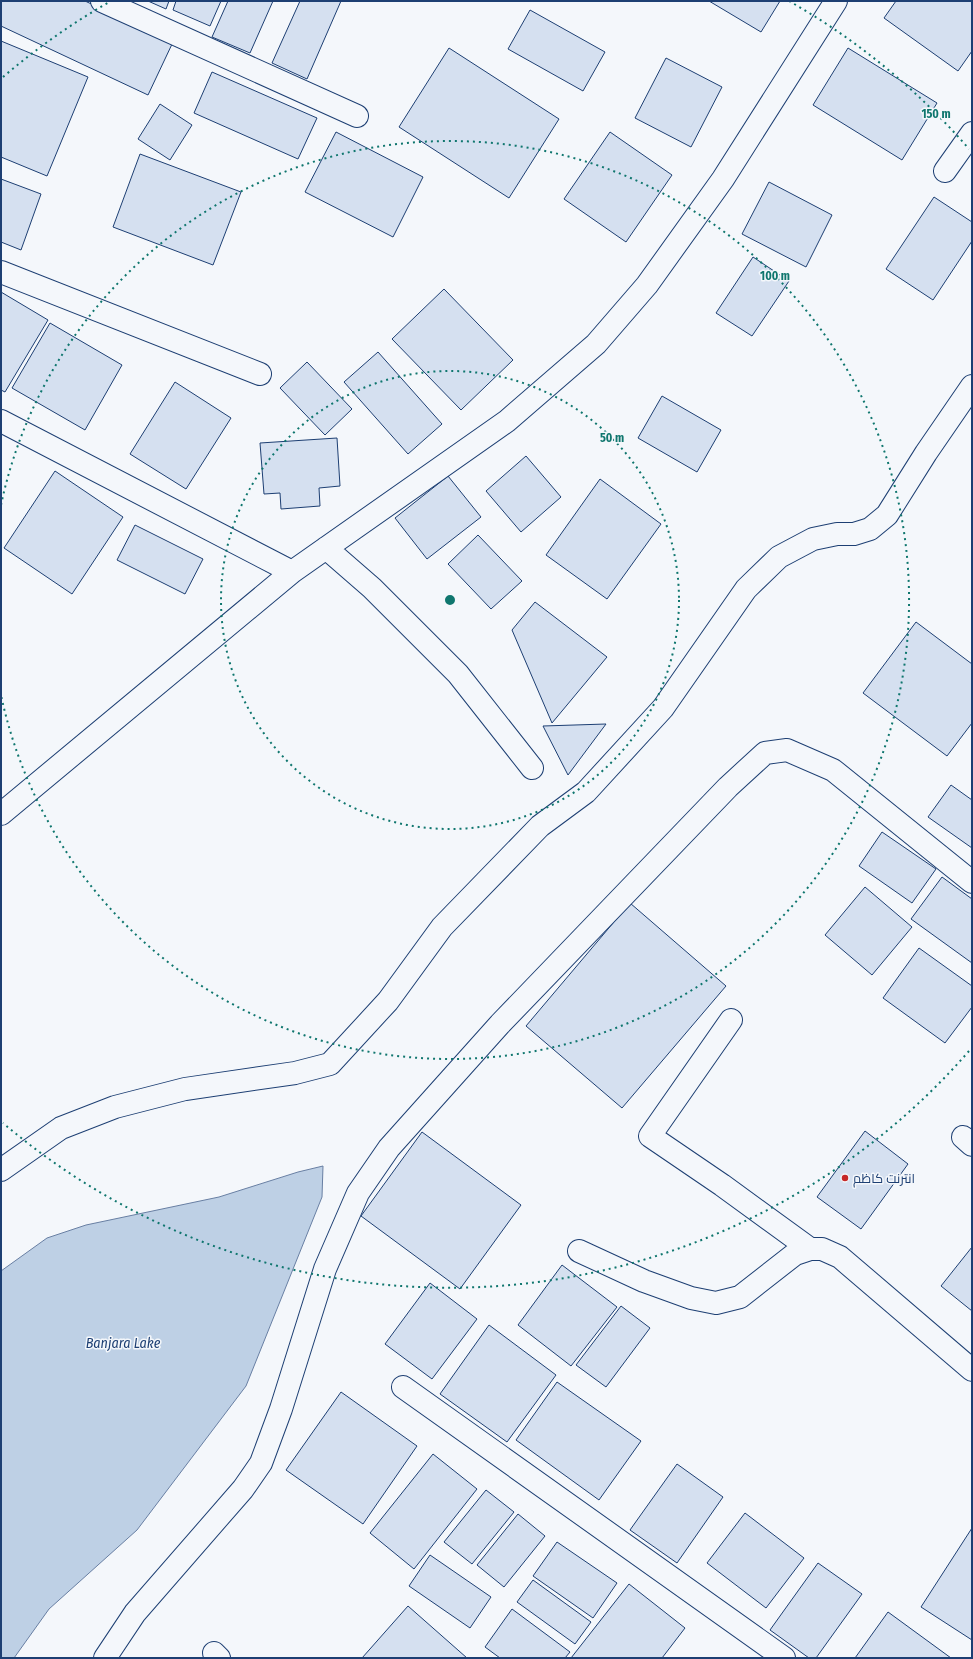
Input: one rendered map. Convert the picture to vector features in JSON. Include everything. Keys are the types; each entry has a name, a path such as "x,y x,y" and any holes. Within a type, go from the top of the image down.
{"street":[{"path":"102,1 357,116"},
{"path":"1,814 292,572 506,421 596,344 647,285 723,179 836,1"},
{"path":"945,170 972,133"},
{"path":"1,272 260,374"},
{"path":"1,1170 62,1128 115,1107 185,1089 295,1073 330,1064 388,1001 442,927 540,826 586,792 663,708 746,589 779,557 813,539 838,534 854,534 870,530 887,515 926,453 972,386"},
{"path":"1,421 292,572"},
{"path":"326,548 372,588 458,674 532,768"},
{"path":"105,1658 135,1613 243,1490 261,1463 281,1409 325,1269 358,1193 389,1148 500,1024 728,786 765,753 787,750 833,770 972,882"},
{"path":"731,1020 650,1136 722,1185 810,1249"},
{"path":"579,1251 644,1281 690,1298 716,1303 740,1297 794,1254 810,1249 822,1249 840,1257 972,1370"},
{"path":"403,1387 784,1658"}],"water":[{"name":"Banjara Lake","path":"323,1166 322,1197 246,1386 137,1530 49,1609 14,1658 1,1658 1,1271 47,1238 86,1225 219,1197 298,1172"}],"building":[{"path":"1,1 85,1 173,42 148,95 1,26"},
{"path":"148,1 169,1 166,9"},
{"path":"176,1 221,1 210,26 173,10"},
{"path":"228,1 273,1 250,53 212,37"},
{"path":"300,1 341,1 307,79 272,63"},
{"path":"709,1 780,1 761,32"},
{"path":"896,1 972,1 972,51 958,71 884,18"},
{"path":"530,10 605,52 583,91 508,49"},
{"path":"1,41 88,77 47,176 1,157"},
{"path":"449,48 559,119 509,198 399,127"},
{"path":"848,48 937,103 902,160 813,105"},
{"path":"666,58 722,87 691,147 635,118"},
{"path":"212,72 317,118 298,159 194,113"},
{"path":"160,104 192,125 170,160 138,139"},
{"path":"336,132 423,177 393,237 305,192"},
{"path":"610,132 672,175 626,242 564,199"},
{"path":"140,154 241,192 213,265 113,227"},
{"path":"1,179 41,194 21,250 1,242"},
{"path":"769,182 832,215 806,267 742,234"},
{"path":"934,197 972,222 972,241 933,300 886,269"},
{"path":"753,257 789,281 752,336 716,313"},
{"path":"444,289 513,360 461,410 392,339"},
{"path":"1,292 48,320 5,392 1,390"},
{"path":"50,323 122,365 85,430 12,388"},
{"path":"378,352 442,424 408,454 344,382"},
{"path":"307,362 352,409 325,435 280,388"},
{"path":"175,382 231,418 186,489 130,454"},
{"path":"662,396 721,430 697,472 638,438"},
{"path":"337,438 340,486 319,488 320,506 281,509 280,493 264,494 260,443"},
{"path":"526,456 561,497 521,532 486,491"},
{"path":"55,471 123,517 72,594 4,548"},
{"path":"448,476 481,517 427,559 395,518"},
{"path":"600,479 661,524 607,599 546,555"},
{"path":"135,525 203,559 185,594 117,560"},
{"path":"478,535 522,581 491,609 448,564"},
{"path":"535,602 607,657 552,723 512,630"},
{"path":"916,622 972,664 972,723 947,756 863,693"},
{"path":"606,724 568,775 543,726"},
{"path":"951,785 972,800 972,848 928,817"},
{"path":"882,832 936,869 912,903 859,866"},
{"path":"942,877 972,899 972,963 911,919"},
{"path":"865,887 912,927 872,975 825,935"},
{"path":"630,903 726,986 622,1108 526,1026"},
{"path":"919,948 972,986 972,1007 945,1043 883,998"},
{"path":"865,1131 908,1164 861,1229 817,1197"},
{"path":"422,1132 521,1205 460,1289 361,1216"},
{"path":"972,1247 972,1311 941,1286"},
{"path":"562,1265 617,1307 571,1366 518,1325"},
{"path":"430,1283 477,1319 432,1379 385,1344"},
{"path":"621,1306 650,1328 606,1387 576,1365"},
{"path":"489,1325 556,1375 507,1442 440,1394"},
{"path":"557,1382 641,1441 599,1500 516,1440"},
{"path":"341,1392 417,1446 363,1524 286,1470"},
{"path":"433,1454 477,1489 414,1569 370,1533"},
{"path":"677,1464 723,1497 677,1563 630,1530"},
{"path":"486,1490 514,1512 472,1564 444,1542"},
{"path":"745,1513 804,1558 766,1608 707,1563"},
{"path":"518,1514 545,1536 504,1587 477,1565"},
{"path":"972,1528 972,1640 921,1607"},
{"path":"557,1542 617,1583 593,1618 533,1576"},
{"path":"430,1555 491,1597 470,1628 409,1586"},
{"path":"818,1563 862,1594 816,1658 809,1658 770,1630"},
{"path":"533,1580 591,1622 575,1644 517,1602"},
{"path":"629,1584 685,1628 662,1658 571,1658"},
{"path":"408,1606 467,1658 362,1658"},
{"path":"512,1609 570,1652 565,1658 500,1658 485,1647"},
{"path":"888,1612 951,1658 855,1658"}],"place":[{"name":"انترنت كاظم","path":"845,1178"}]}
